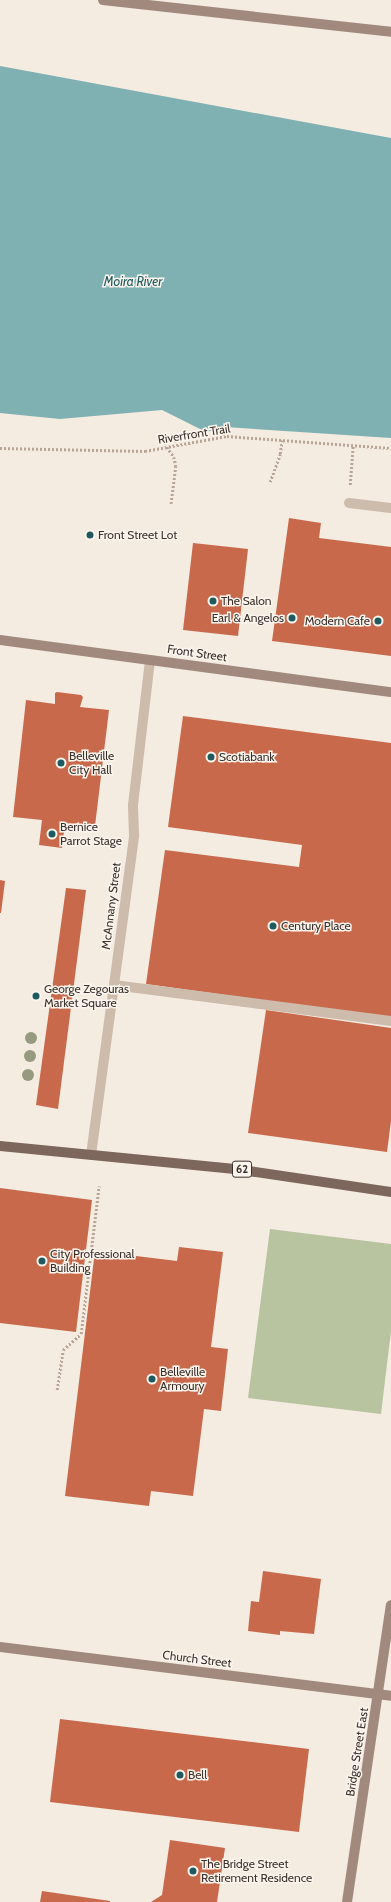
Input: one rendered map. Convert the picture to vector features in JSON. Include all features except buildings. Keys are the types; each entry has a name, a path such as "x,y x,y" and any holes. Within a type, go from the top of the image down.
{"main road":[{"name":"62","path":"0,1146 235,1168 391,1192"}],"street":[{"path":"103,0 391,32"},
{"path":"348,503 391,508"},
{"name":"Front Street","path":"0,640 391,692"},
{"name":"McAnnany Street","path":"91,1155 134,835 133,805 150,660"},
{"path":"114,985 391,1022"},
{"name":"Bridge Street East","path":"347,1902 391,1605"},
{"name":"Church Street","path":"0,1647 391,1696"}],"path":[{"name":"Riverfront Trail","path":"0,448 145,451 227,436 391,448"},
{"path":"270,482 280,454 282,440"},
{"path":"351,470 353,445"},
{"path":"167,447 174,457 176,466 171,504"},
{"path":"57,1390 63,1350 81,1334 99,1186"}],"green space":[{"path":"270,1229 391,1244 391,1331 381,1414 248,1398"}],"water":[{"name":"Moira River","path":"0,66 391,138 391,438 225,427 206,432 162,410 60,419 0,413"}],"place":[{"name":"Front Street Lot","path":"90,535"},
{"name":"The Salon","path":"213,601"},
{"name":"Earl & Angelos","path":"292,618"},
{"name":"Modern Cafe","path":"378,621"},
{"name":"Scotiabank","path":"211,757"},
{"name":"Belleville City Hall","path":"61,763"},
{"name":"Bernice Parrot Stage","path":"52,834"},
{"name":"Century Place","path":"273,926"},
{"name":"George Zegouras Market Square","path":"36,996"},
{"name":"City Professional Building","path":"42,1261"},
{"name":"Belleville Armoury","path":"152,1379"},
{"name":"Bell","path":"180,1775"},
{"name":"The Bridge Street Retirement Residence","path":"193,1871"}]}
